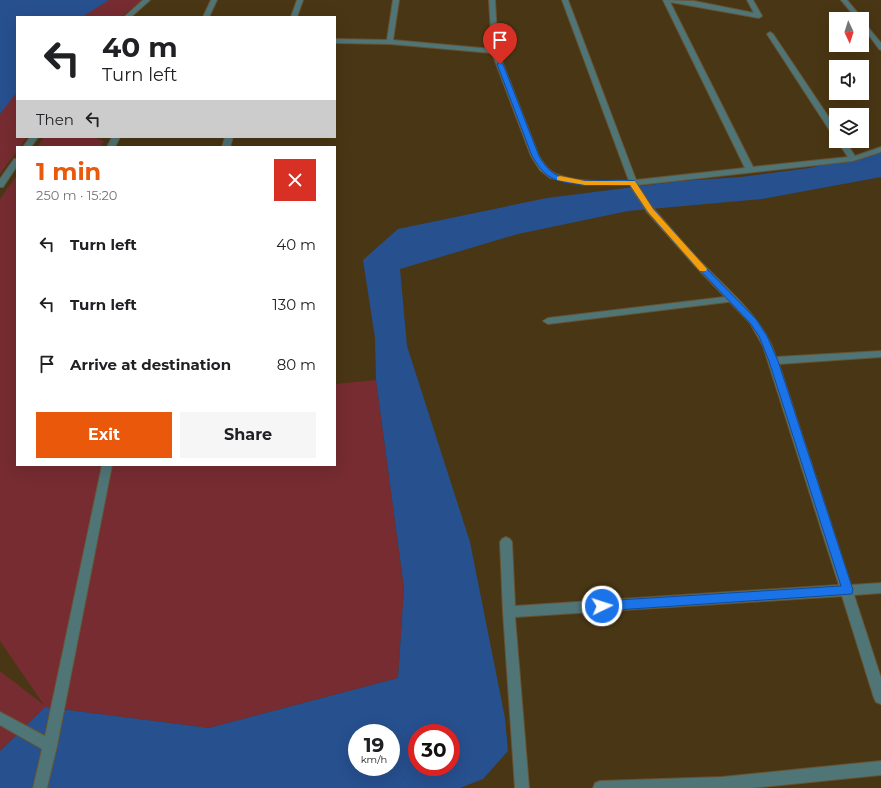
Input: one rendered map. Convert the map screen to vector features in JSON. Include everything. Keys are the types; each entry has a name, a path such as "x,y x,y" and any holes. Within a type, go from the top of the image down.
{"street":[{"path":"128,16 147,0"},
{"path":"206,16 214,0"},
{"path":"294,16 300,0"},
{"path":"390,42 396,0"},
{"path":"492,0 495,51 535,156 543,168 553,176 585,183 634,186 750,170 853,159 881,149"},
{"path":"564,0 634,186 650,210 699,265 753,321 763,336 773,361 848,590 881,698"},
{"path":"666,0 750,170"},
{"path":"671,0 759,16 750,0"},
{"path":"844,0 854,12"},
{"path":"869,32 881,48"},
{"path":"770,34 829,123"},
{"path":"336,41 390,42 495,51"},
{"path":"846,148 853,159"},
{"path":"0,185 16,162"},
{"path":"548,321 733,299"},
{"path":"773,361 881,354"},
{"path":"40,788 106,466"},
{"path":"506,542 509,612 522,788"},
{"path":"509,612 881,588"},
{"path":"0,718 48,751"},
{"path":"600,788 722,786 881,768"}],"shaded area":[{"path":"0,0 143,0 122,16 16,16 16,138 26,138 21,146 16,146 16,152 0,174"},
{"path":"43,138 96,138 104,141 102,146 38,146"},
{"path":"16,176 16,466 336,466 336,384 376,380 404,588 398,678 209,728 45,707 0,751 0,671 44,705 0,641 0,199"}],"water":[{"path":"0,0 109,0 84,16 16,16 16,93 0,114"},
{"path":"881,153 881,177 762,199 628,211 518,234 400,269 407,346 470,542 505,718 508,751 483,779 460,788 0,788 0,751 45,707 209,728 398,678 404,588 376,380 375,338 363,260 398,229 547,198 681,181 741,177 809,168"}],"slow traffic":[{"path":"560,178 585,183 632,183 650,210 703,269"}],"route":[{"path":"500,64 535,156 543,168 553,176 566,180 606,184 632,183 650,210 699,265 753,321 763,336 768,346 848,590 602,606"}]}
